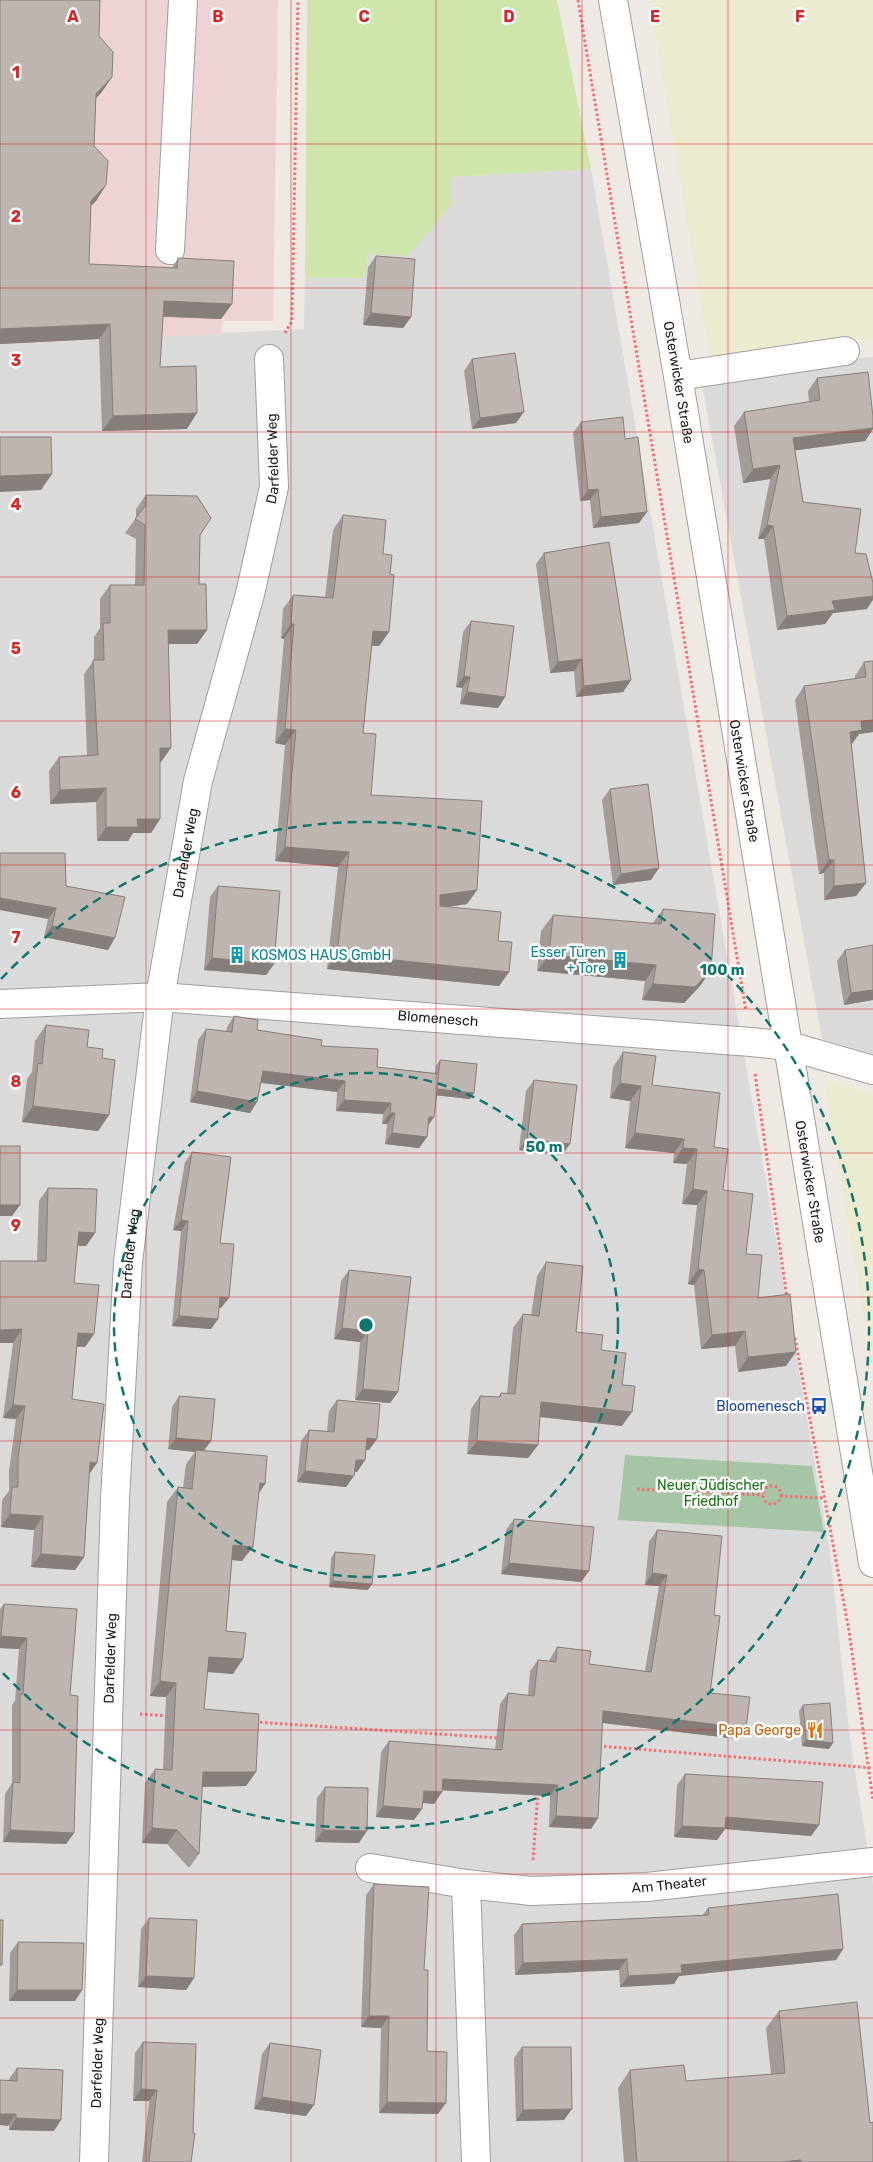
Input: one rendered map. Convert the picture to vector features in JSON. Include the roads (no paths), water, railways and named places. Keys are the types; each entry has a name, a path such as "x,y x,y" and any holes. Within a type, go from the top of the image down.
{"street":[{"path":"170,250 183,0"},
{"name":"Osterwicker Straße","path":"613,0 678,376 873,1563"},
{"path":"678,376 845,351"},
{"name":"Darfelder Weg","path":"94,2162 115,1500 128,1262 160,997 198,781 250,594 274,487 269,360"},
{"name":"Blomenesch","path":"0,1004 160,997 751,1042 788,1046 873,1070"},
{"name":"Am Theater","path":"370,1868 466,1884 531,1891 647,1886 873,1862"},
{"path":"466,1884 476,2162"}],"place":[{"name":"KOSMOS HAUS GmbH","path":"237,955"},
{"name":"Esser Türen + Tore","path":"620,960"},
{"name":"Bloomenesch","path":"819,1406"},
{"name":"Papa George","path":"815,1730"}],"park label":[{"name":"Neuer Jüdischer Friedhof","path":"711,1494"}]}
